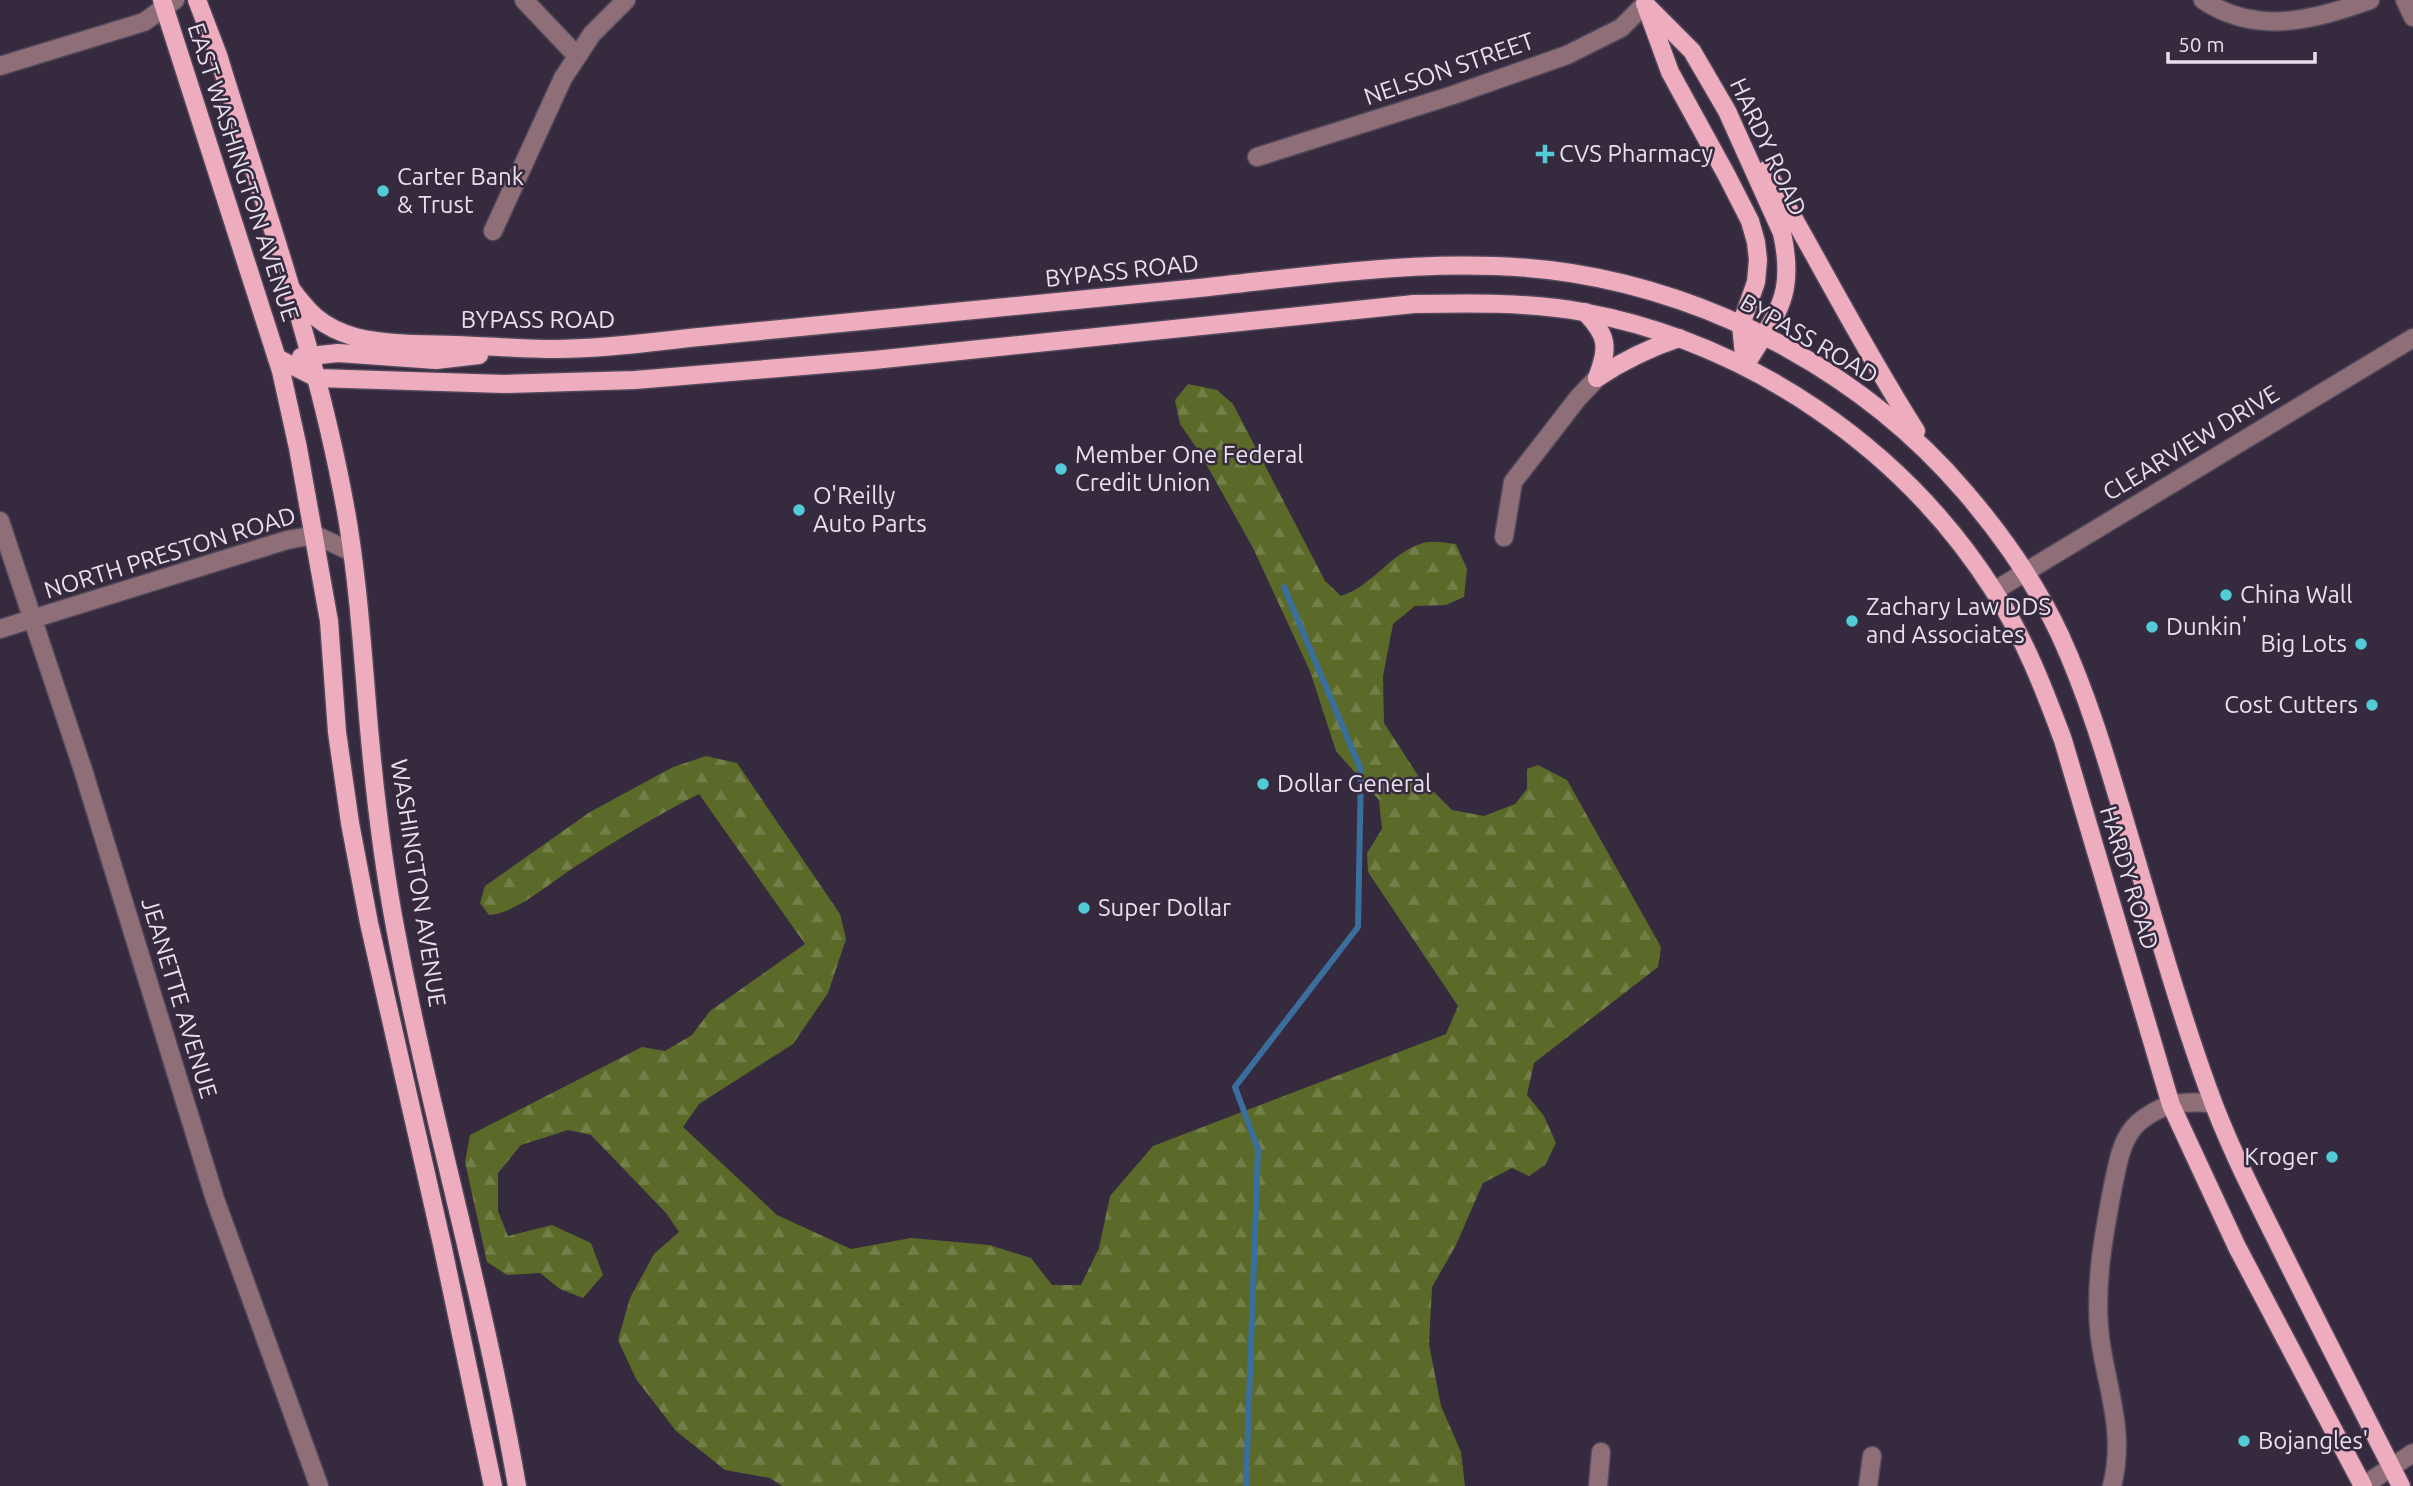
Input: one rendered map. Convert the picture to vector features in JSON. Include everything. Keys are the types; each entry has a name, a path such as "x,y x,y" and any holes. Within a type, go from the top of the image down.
{"main road":[{"name":"EAST WASHINGTON AVENUE","path":"197,0 218,55 289,286"},
{"name":"HARDY ROAD","path":"1644,2 1692,51 1727,111 1783,233 1788,284 1781,306 1745,366"},
{"name":"HARDY ROAD","path":"1644,2 1670,72 1750,221 1758,260 1754,289 1741,325 1745,366"},
{"name":"EAST WASHINGTON AVENUE","path":"167,3 277,358"},
{"path":"1727,111 1765,169 1850,321 1931,455"},
{"name":"BYPASS ROAD","path":"289,286 312,317 326,326 350,335 408,344 560,349 1434,266 1505,266 1607,280 1661,294 1741,325 1862,395 1898,423 1931,455"},
{"name":"WASHINGTON AVENUE","path":"289,286 317,378 339,476 352,552 363,634 380,826 396,932 502,1404 517,1486"},
{"path":"277,358 317,378 526,384 635,380 874,360 1414,304 1481,303 1530,305 1585,312 1633,323 1679,338 1745,366"},
{"path":"1585,312 1600,328 1603,337 1605,350 1597,378"},
{"path":"1597,378 1624,360 1679,338"},
{"path":"277,358 338,353 436,360 538,348"},
{"name":"WASHINGTON AVENUE","path":"277,358 298,448 329,621 337,732 350,823 369,923 493,1486"},
{"name":"HARDY ROAD","path":"1745,366 1795,395 1870,448 1940,518 1994,591 2033,665 2063,740 2171,1105 2237,1247 2363,1486"},
{"name":"HARDY ROAD","path":"1931,455 1967,494 2025,571 2058,632 2088,702 2174,988 2213,1103 2250,1187 2402,1486"}],"street":[{"path":"524,0 577,56"},
{"path":"493,232 563,78 592,34 626,0"},
{"path":"2203,0 2214,8 2237,17 2262,22 2296,22 2325,16 2370,0"},
{"path":"2405,0 2413,17"},
{"name":"NELSON STREET","path":"1257,157 1453,95 1567,55 1621,28 1644,2"},
{"path":"0,66 144,22 167,3"},
{"name":"CLEARVIEW DRIVE","path":"1994,591 2413,338"},
{"path":"1504,537 1513,482 1578,398 1597,378"},
{"name":"JEANETTE AVENUE","path":"0,521 83,770 215,1199 318,1486"},
{"name":"NORTH PRESTON ROAD","path":"0,629 287,540 315,536 352,552"},
{"path":"2112,1486 2119,1440 2101,1344 2098,1297 2106,1220 2120,1157 2131,1130 2147,1117 2171,1105 2213,1103"},
{"path":"1598,1486 1601,1452"},
{"path":"2363,1486 2413,1452"},
{"path":"1868,1486 1872,1456"}],"green space":[{"path":"1188,384 1217,390 1233,404 1325,581 1341,596 1363,585 1412,547 1431,542 1456,544 1467,569 1464,597 1446,605 1415,606 1393,624 1383,676 1384,723 1419,777 1452,810 1484,816 1515,804 1527,789 1527,769 1538,765 1567,780 1661,947 1658,967 1534,1063 1527,1095 1544,1116 1556,1143 1545,1165 1529,1176 1512,1168 1483,1183 1456,1245 1432,1287 1429,1344 1441,1406 1461,1452 1465,1486 782,1486 770,1478 725,1470 676,1431 636,1379 618,1340 630,1298 654,1254 679,1232 666,1213 591,1135 568,1130 521,1145 498,1173 498,1211 508,1236 552,1225 591,1243 603,1275 583,1298 560,1289 540,1273 507,1275 487,1262 465,1162 470,1135 642,1047 665,1051 692,1035 710,1011 805,944 699,794 619,839 521,903 489,915 480,903 485,886 590,812 673,767 706,756 737,763 840,914 846,939 828,993 793,1044 699,1104 683,1127 777,1215 851,1249 911,1238 989,1245 1031,1258 1052,1285 1081,1285 1099,1248 1110,1196 1153,1146 1446,1034 1458,1006 1368,872 1367,853 1382,829 1379,800 1336,751 1310,671 1253,548 1200,453 1180,424 1175,400"}],"waterway":[{"path":"1246,1486 1258,1149 1235,1087 1358,927 1361,770 1284,587"}],"place":[{"name":"CVS Pharmacy","path":"1545,154"},
{"name":"Carter Bank & Trust","path":"383,191"},
{"name":"Member One Federal Credit Union","path":"1061,469"},
{"name":"O'Reilly Auto Parts","path":"799,510"},
{"name":"China Wall","path":"2226,595"},
{"name":"Zachary Law DDS and Associates","path":"1852,621"},
{"name":"Dunkin'","path":"2152,627"},
{"name":"Big Lots","path":"2361,644"},
{"name":"Cost Cutters","path":"2372,705"},
{"name":"Dollar General","path":"1263,784"},
{"name":"Super Dollar","path":"1084,908"},
{"name":"Kroger","path":"2332,1157"},
{"name":"Bojangles'","path":"2244,1441"}]}
